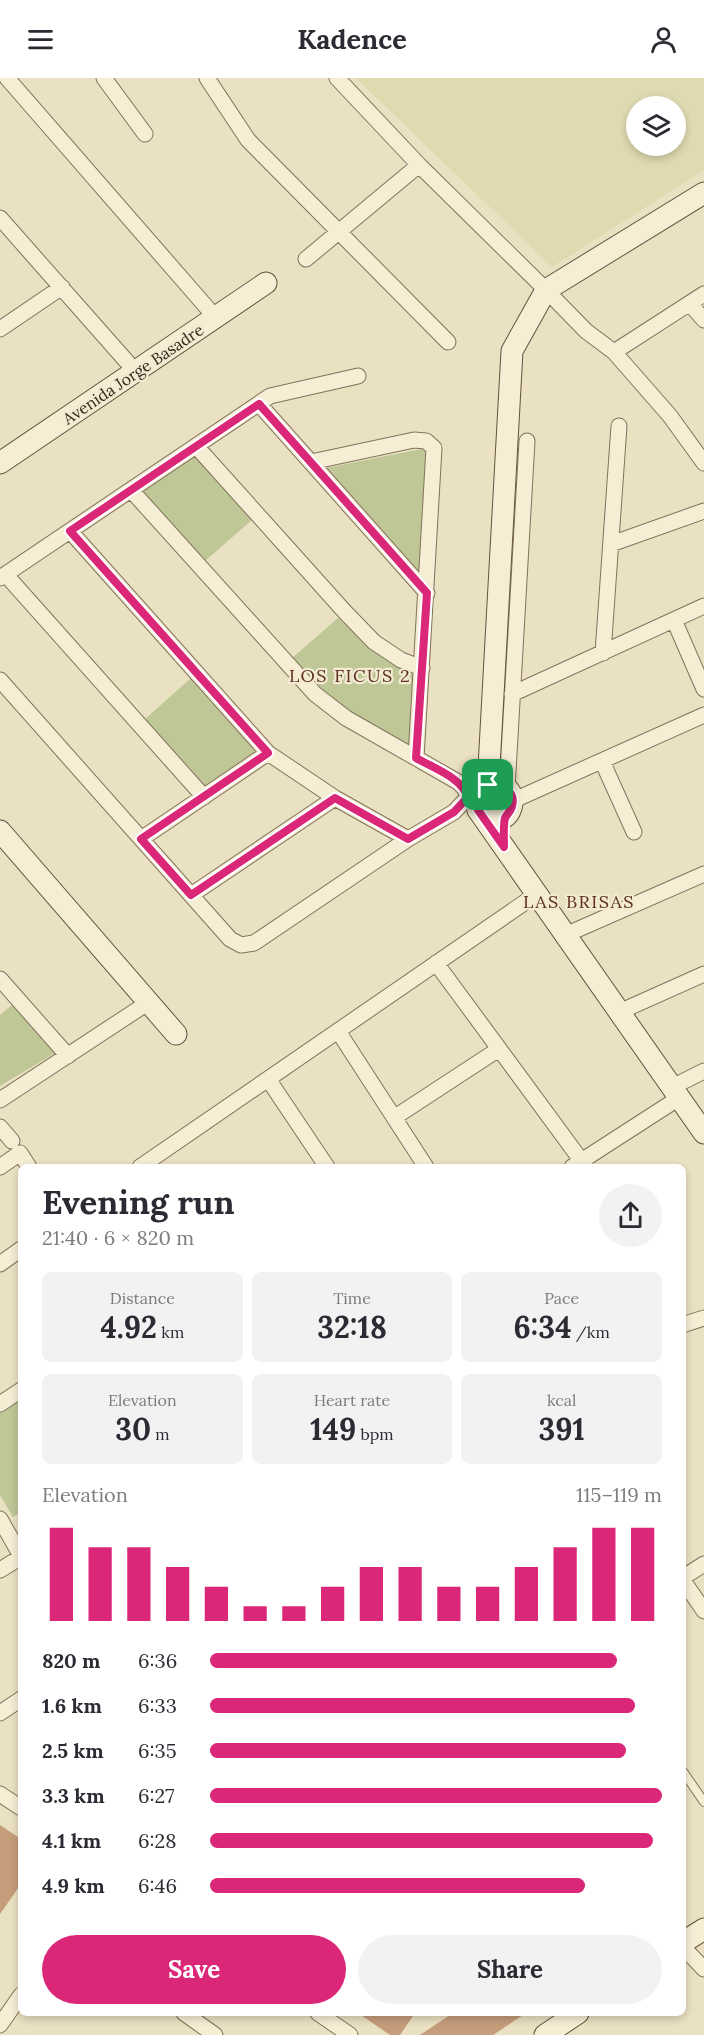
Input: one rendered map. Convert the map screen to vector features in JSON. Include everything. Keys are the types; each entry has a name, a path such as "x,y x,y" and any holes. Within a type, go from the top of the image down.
{"street":[{"path":"7,78 216,318"},
{"path":"104,78 145,134"},
{"path":"207,78 248,140 448,342"},
{"path":"337,78 419,165 586,331 614,352 670,416 704,463"},
{"path":"306,260 419,165"},
{"path":"704,193 546,291 516,344 511,360 491,800 504,847 704,1133"},
{"path":"0,218 136,372"},
{"name":"Avenida Jorge Basadre","path":"0,463 266,284"},
{"path":"0,329 62,287"},
{"path":"614,352 704,294"},
{"path":"690,304 704,320"},
{"path":"204,797 3,576 270,396 358,376"},
{"path":"259,404 427,593"},
{"path":"603,653 619,426"},
{"path":"311,462 414,441 426,441 434,448 416,758"},
{"path":"491,800 512,694 527,441"},
{"path":"196,446 374,642 400,660 422,668"},
{"path":"131,490 315,694 346,718 458,782 465,789 491,800"},
{"path":"610,544 704,511"},
{"path":"70,531 268,753 335,798 408,839"},
{"path":"512,694 704,606"},
{"path":"674,620 704,689"},
{"path":"0,680 230,939 241,945 254,943 408,839 454,812 602,761 704,715"},
{"path":"141,839 268,753"},
{"path":"602,761 634,832"},
{"path":"191,895 335,798"},
{"path":"0,831 176,1034"},
{"path":"566,935 704,874"},
{"path":"144,1164 537,894"},
{"path":"436,963 579,1164"},
{"path":"619,1012 704,974"},
{"path":"0,979 68,1056"},
{"path":"0,1100 149,1002"},
{"path":"338,1031 424,1164"},
{"path":"394,1117 499,1049"},
{"path":"581,1164 704,1071"},
{"path":"268,1079 325,1164"},
{"path":"0,1127 12,1141"},
{"path":"0,1167 20,1153 27,1164"},
{"path":"0,1264 18,1252"},
{"path":"686,1324 704,1318"},
{"path":"0,1404 18,1391"},
{"path":"0,1520 18,1551"},
{"path":"0,1570 18,1558"},
{"path":"686,1576 704,1564"},
{"path":"686,1585 704,1611"},
{"path":"0,1713 18,1701"},
{"path":"0,1794 18,1806"},
{"path":"686,1942 704,1929"},
{"path":"686,1949 704,1969"},
{"path":"0,2025 18,1999"},
{"path":"188,2016 215,2035"},
{"path":"322,2016 350,2035"},
{"path":"545,2035 569,2016"}],"lane":[{"path":"686,1776 704,1802"}],"shaded area":[{"path":"356,78 704,78 704,170 552,267"}],"green space":[{"path":"426,448 419,572 326,468"},
{"path":"195,454 253,519 204,562 140,491"},
{"path":"338,618 377,654 416,673 410,747 352,714 320,687 292,658"},
{"path":"192,677 258,752 205,789 144,720"},
{"path":"12,1005 55,1053 0,1086 0,1015"},
{"path":"18,1402 18,1514 13,1517 0,1495 0,1412"}],"building":[{"path":"0,1825 18,1837 18,1888 0,1914"},
{"path":"362,2016 413,2016 400,2035 390,2035"},
{"path":"448,2016 522,2016 493,2035 420,2035"}],"district":[{"name":"LOS FICUS 2","path":"350,675"},
{"name":"LAS BRISAS","path":"579,901"}],"route":[{"path":"488,785 483,788 477,798 468,797 465,789 458,782 416,758 427,593 259,404 70,531 268,753 141,839 191,895 335,798 408,839 454,812 468,797 477,798 478,810 504,847 505,816 511,809 512,797 510,792 500,785 488,785"}]}
